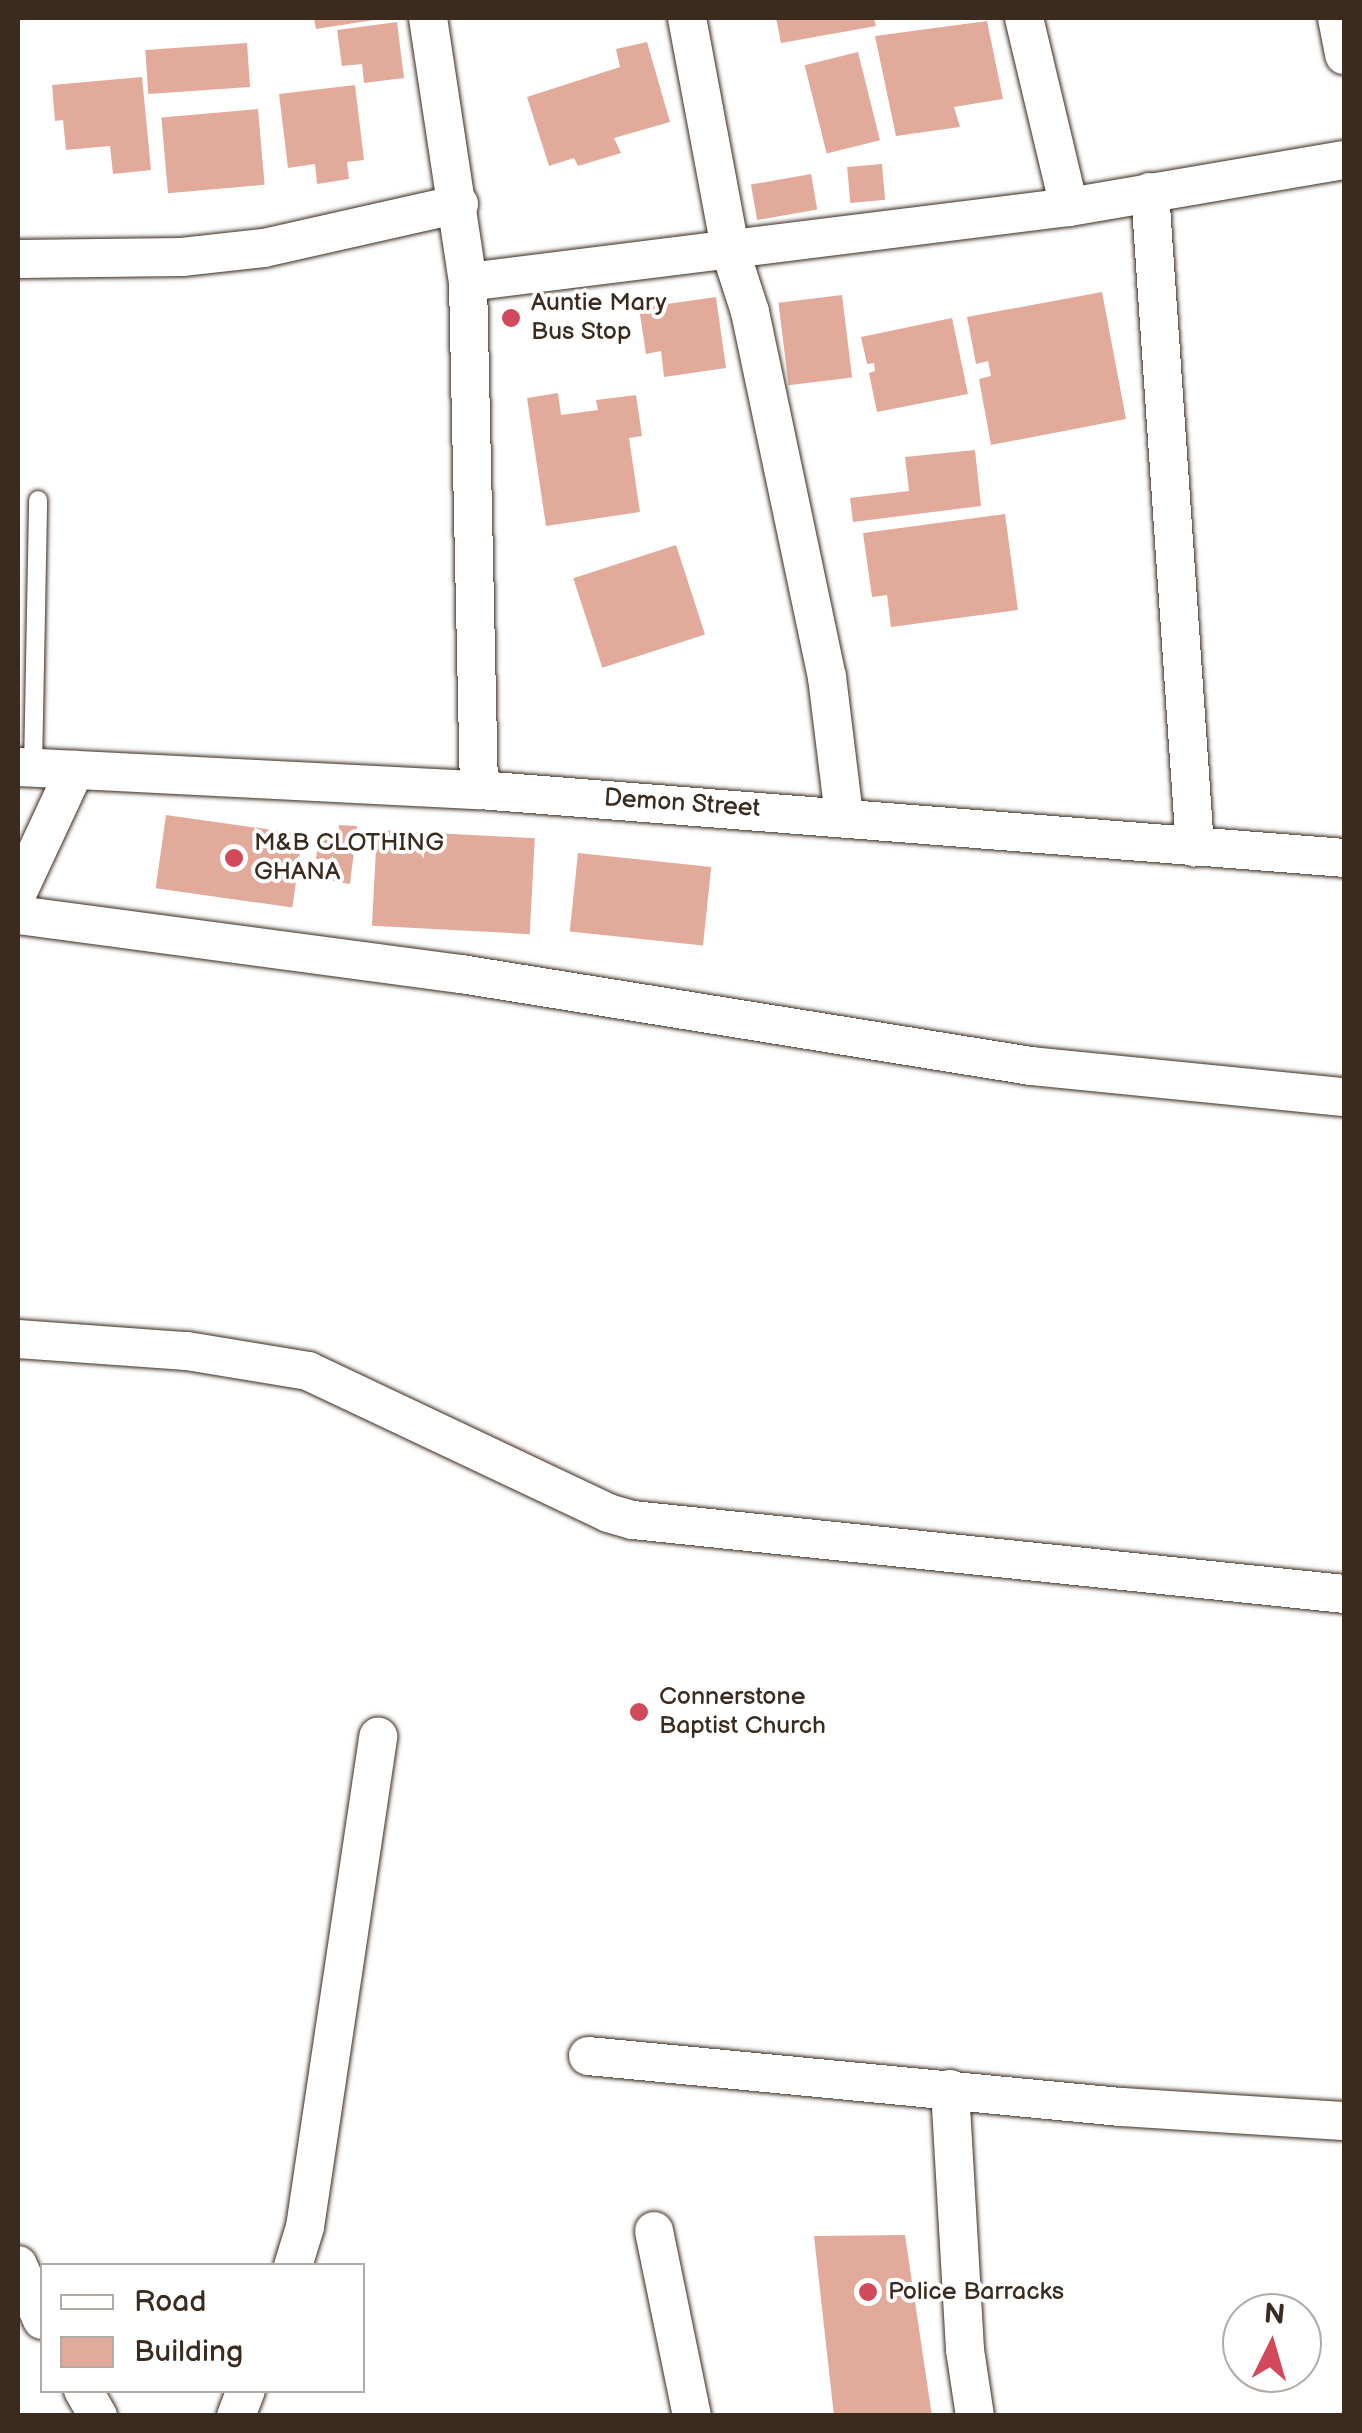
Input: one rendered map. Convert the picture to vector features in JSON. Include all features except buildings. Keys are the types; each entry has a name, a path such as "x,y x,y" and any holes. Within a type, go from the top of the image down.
{"street":[{"path":"428,18 468,282 480,790"},
{"path":"686,18 731,252 750,312 827,677 844,816"},
{"path":"1024,18 1069,207"},
{"path":"1337,18 1344,55"},
{"path":"468,282 1069,207 1344,160"},
{"path":"1150,192 1195,846"},
{"path":"18,259 182,257 264,248 459,204"},
{"name":"Demon Street","path":"25,767 480,790 1344,858"},
{"path":"18,892 75,770"},
{"path":"18,915 462,974 1031,1066 1344,1097"},
{"path":"18,1339 187,1351 308,1371 608,1513 633,1520 1344,1594"},
{"path":"294,2263 311,2188 378,1736"},
{"path":"588,2056 1121,2107 1344,2121"},
{"path":"950,2089 965,2350 975,2416"},
{"path":"654,2230 692,2416"},
{"path":"18,2265 40,2315"},
{"path":"85,2393 98,2416"}],"lane":[{"path":"25,767 38,500"}],"place":[{"name":"Auntie Mary Bus Stop","path":"511,318"},
{"name":"M&B CLOTHING GHANA","path":"234,858"},
{"name":"Connerstone Baptist Church","path":"639,1712"},
{"name":"Police Barracks","path":"868,2292"}]}
